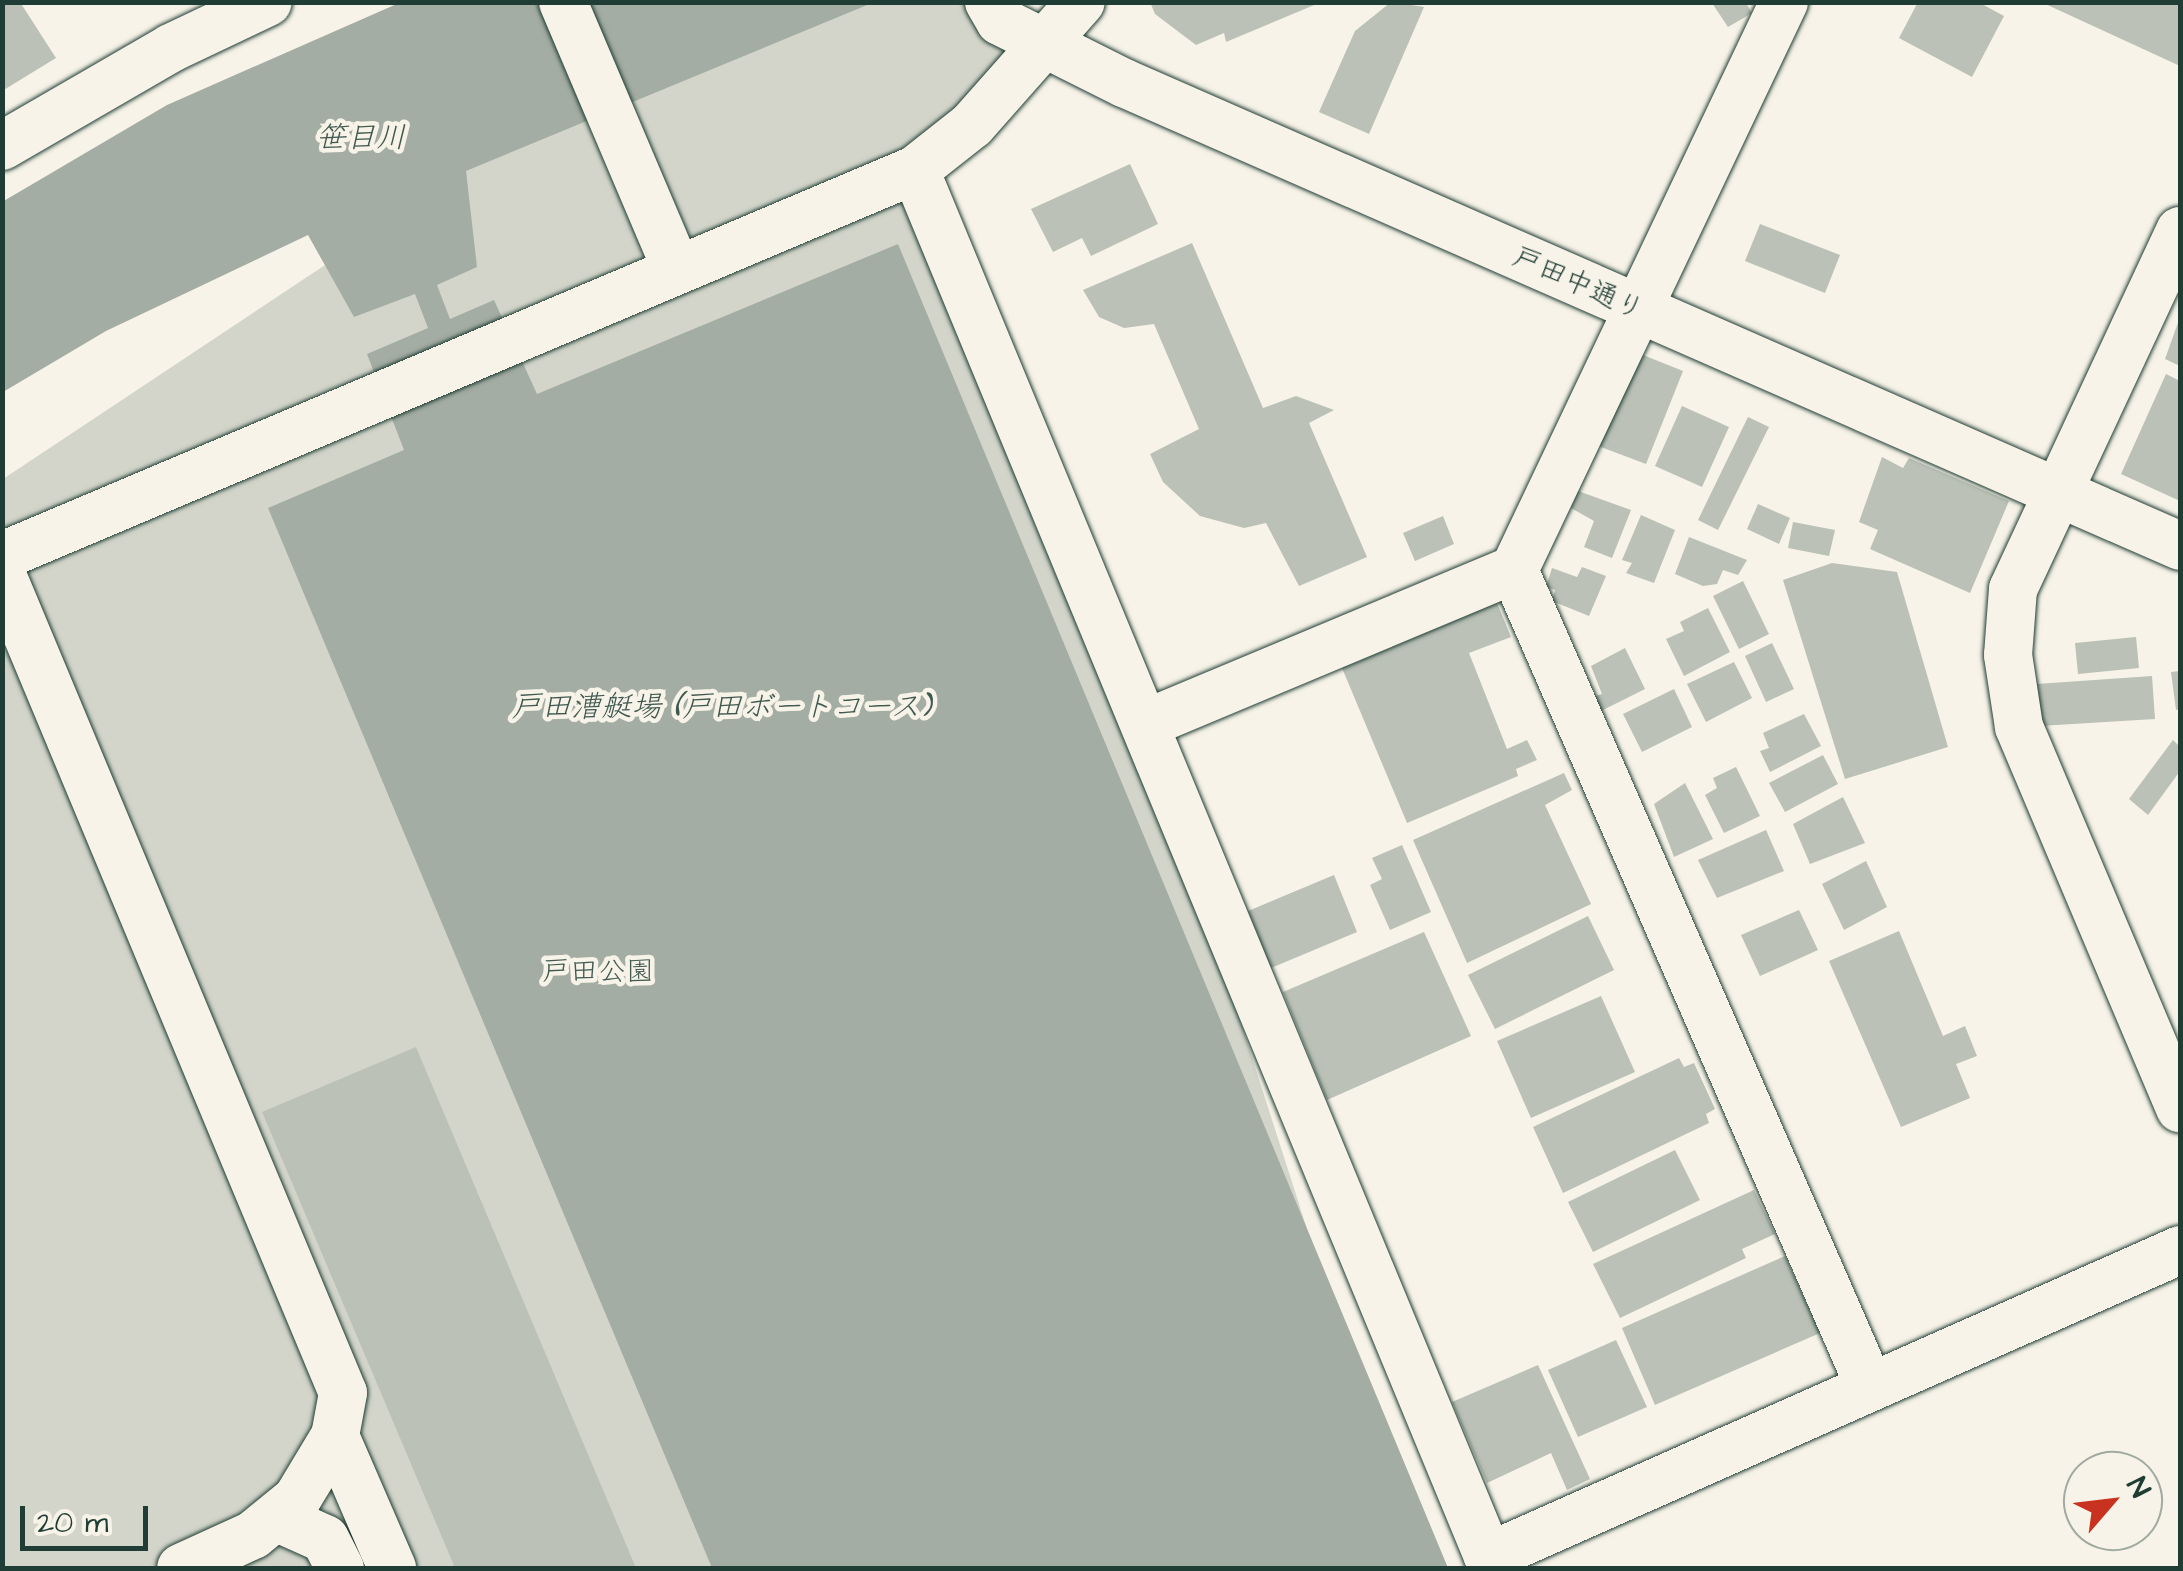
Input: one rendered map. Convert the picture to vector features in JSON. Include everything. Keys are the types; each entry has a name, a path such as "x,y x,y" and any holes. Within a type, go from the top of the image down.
{"street":[{"path":"2,146 171,48 268,2"},
{"path":"563,2 676,270"},
{"name":"戸田中通り","path":"988,2 1000,21 1044,44 1635,309 2180,546"},
{"path":"2,556 914,170 972,124 1081,2"},
{"path":"1145,724 1514,570 1784,2"},
{"path":"914,170 1491,1563 1869,1385 2180,1250"},
{"path":"2180,232 2013,589 2008,655 2020,727 2180,1108"},
{"path":"1514,570 1869,1385"},
{"path":"2,575 338,1371 343,1393 336,1436 312,1480 278,1518 198,1565"},
{"path":"336,1436 392,1568"},
{"path":"278,1518 325,1539 340,1568"}],"green space":[{"name":"戸田公園","path":"661,3 995,3 1044,44 915,171 1145,724 1308,1232 1432,1568 3,1568 3,479 465,172"}],"water":[{"name":"戸田漕艇場 (戸田ボートコース)","path":"399,3 872,3 466,171 477,267 437,285 450,319 494,300 537,394 898,244 1448,1568 712,1568 268,508 404,450 367,354 428,328 415,294 354,317 308,235 106,331 3,392 2,202 167,105"}],"building":[{"path":"2,2 20,2 56,58 2,91"},
{"path":"1150,2 1319,3 1226,42 1224,33 1196,45 1155,14"},
{"path":"1391,2 1424,7 1369,134 1319,112 1355,31"},
{"path":"1918,2 1978,2 2004,16 1972,77 1899,38"},
{"path":"2041,2 2180,2 2180,66"},
{"path":"1712,3 1746,3 1752,13 1728,27"},
{"path":"1130,164 1158,224 1091,256 1082,238 1053,252 1031,209"},
{"path":"1760,224 1840,255 1825,293 1745,261"},
{"path":"1192,243 1263,408 1296,396 1334,410 1309,423 1367,557 1299,586 1266,523 1244,528 1200,516 1163,482 1150,454 1199,429 1154,324 1124,328 1099,317 1083,290"},
{"path":"2180,317 2180,366 2165,359"},
{"path":"1633,351 1683,371 1646,464 1593,444"},
{"path":"2166,374 2180,381 2180,501 2121,474"},
{"path":"1682,406 1729,427 1702,487 1655,466"},
{"path":"1748,417 1769,427 1718,530 1698,520"},
{"path":"1882,457 1903,468 1909,458 2009,501 1970,593 1870,549 1878,530 1859,522"},
{"path":"1578,491 1631,510 1612,558 1584,547 1594,521 1571,508"},
{"path":"1758,504 1790,518 1779,544 1747,529"},
{"path":"1641,515 1675,530 1654,583 1626,573 1632,563 1622,560"},
{"path":"1443,516 1454,544 1415,561 1403,533"},
{"path":"1793,522 1835,530 1829,556 1788,548"},
{"path":"1689,537 1747,560 1738,575 1723,570 1717,584 1703,586 1675,574"},
{"path":"1832,563 1897,572 1948,747 1845,779 1783,580"},
{"path":"1582,567 1606,576 1589,616 1552,601 1555,590 1546,587 1552,568 1577,577"},
{"path":"1743,581 1769,634 1739,649 1713,596"},
{"path":"1497,603 1511,637 1469,653 1507,749 1527,740 1537,760 1516,769 1518,776 1407,823 1342,668"},
{"path":"1708,608 1730,652 1684,676 1666,639 1684,631 1680,622"},
{"path":"2136,637 2139,668 2078,674 2075,643"},
{"path":"1772,643 1794,689 1766,702 1745,656"},
{"path":"1625,648 1645,689 1599,712 1592,697 1602,694 1591,666"},
{"path":"1734,662 1752,698 1706,722 1687,684"},
{"path":"2180,671 2180,709 2176,710 2171,672"},
{"path":"2152,676 2155,719 2040,726 2037,684"},
{"path":"1674,689 1692,727 1642,752 1623,714"},
{"path":"1804,714 1821,746 1770,772 1760,751 1769,748 1763,733"},
{"path":"2173,740 2180,747 2180,771 2148,815 2129,799"},
{"path":"1823,755 1838,784 1785,812 1769,783"},
{"path":"1736,767 1760,816 1724,833 1705,795 1717,788 1713,778"},
{"path":"1564,773 1572,790 1545,805 1591,904 1467,963 1413,840"},
{"path":"1685,783 1713,839 1674,857 1654,804"},
{"path":"1843,797 1865,843 1810,864 1793,824"},
{"path":"1766,830 1784,871 1717,898 1698,860"},
{"path":"1402,845 1431,912 1390,930 1370,885 1382,879 1372,858"},
{"path":"1866,861 1887,907 1844,930 1822,884"},
{"path":"1334,875 1357,932 1271,968 1248,911"},
{"path":"1799,910 1818,950 1760,976 1741,935"},
{"path":"1588,916 1614,970 1495,1029 1468,975"},
{"path":"1899,931 1943,1036 1965,1026 1977,1056 1956,1064 1970,1098 1901,1127 1829,961"},
{"path":"1424,932 1471,1036 1327,1100 1283,992"},
{"path":"1601,996 1635,1072 1531,1118 1497,1041"},
{"path":"416,1047 636,1568 455,1568 262,1112"},
{"path":"1679,1058 1684,1067 1694,1063 1715,1109 1706,1114 1709,1123 1563,1193 1533,1127"},
{"path":"1675,1150 1700,1200 1593,1252 1568,1202"},
{"path":"1754,1190 1775,1234 1742,1249 1746,1258 1620,1318 1593,1264"},
{"path":"1785,1256 1820,1333 1655,1405 1622,1328"},
{"path":"1616,1340 1647,1407 1578,1437 1548,1370"},
{"path":"1538,1365 1590,1479 1567,1490 1551,1453 1487,1483 1452,1402"}],"water label":[{"name":"笹目川","path":"361,138"}]}
